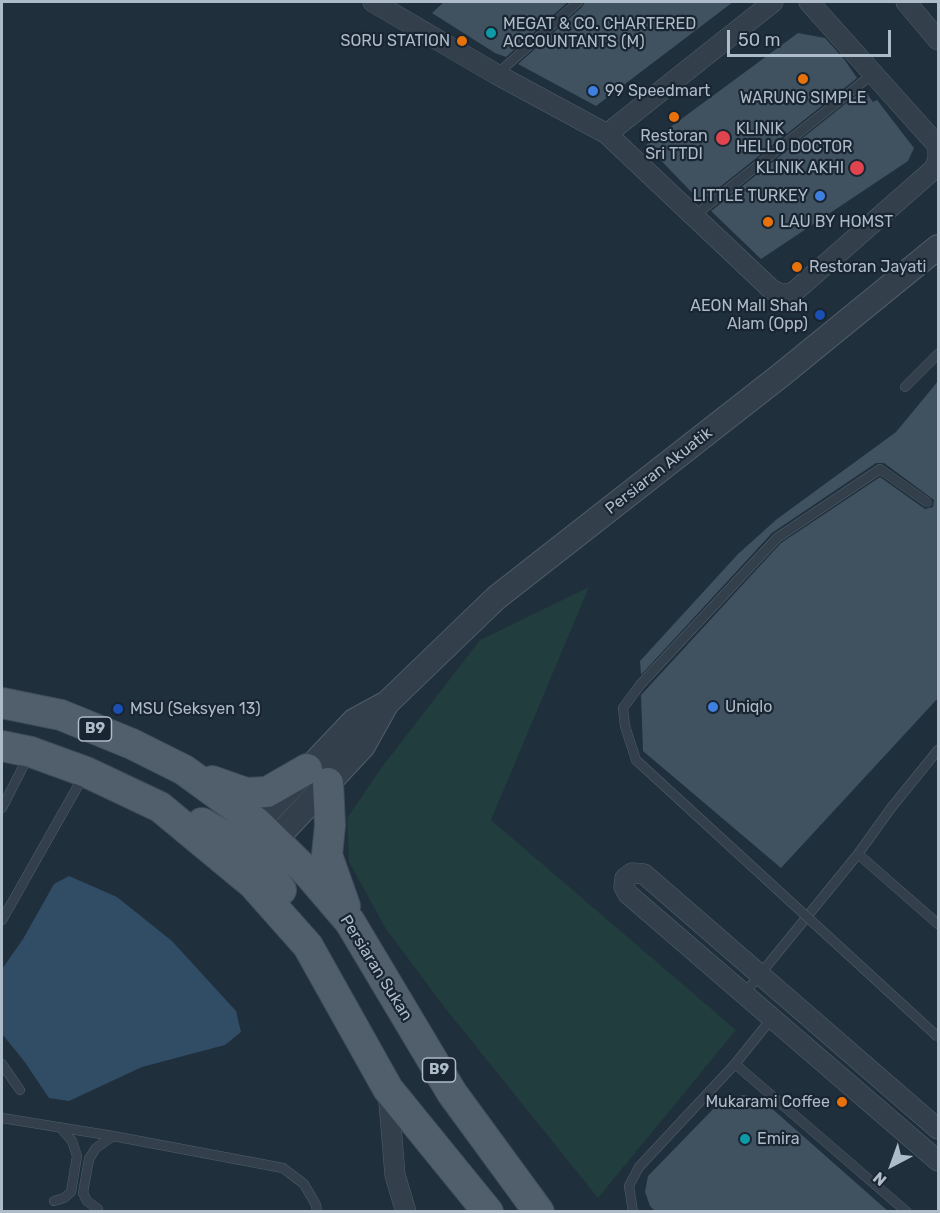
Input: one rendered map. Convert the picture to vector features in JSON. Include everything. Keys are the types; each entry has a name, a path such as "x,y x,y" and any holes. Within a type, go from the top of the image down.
{"main road":[{"name":"Persiaran Sukan","path":"2,703 61,715 132,744 184,770 260,838 308,873 350,922 452,1093 539,1212"},
{"path":"2,747 31,752 86,772 160,807 260,838 296,908 308,946 388,1089 488,1212"},
{"path":"184,770 246,793 267,792 317,776 330,825 327,855 350,922"},
{"path":"160,807 253,884 308,946"}],"street":[{"path":"373,2 496,74 607,134 771,289 782,295 794,292 934,170 938,159 938,146 808,2"},
{"path":"607,134 773,2"},
{"path":"906,2 939,40"},
{"name":"Persiaran Akuatik","path":"260,838 317,776 354,721 387,703 496,598 781,375 939,247"},
{"path":"939,1129 644,874 632,873 626,878 624,887 628,894 939,1161"},
{"path":"388,1089 395,1175 406,1212"}],"lane":[{"path":"496,74 578,2"},
{"path":"694,216 874,73"},
{"path":"905,387 939,354"},
{"path":"928,503 880,468 777,538 640,685 623,708 625,726 636,760 939,1037"},
{"path":"744,994 939,750"},
{"path":"2,808 31,752"},
{"path":"2,920 86,772"},
{"path":"858,854 939,924"},
{"path":"633,1212 629,1186 639,1167 735,1064 772,1017"},
{"path":"2,1064 20,1090"},
{"path":"735,1064 907,1212"},
{"path":"2,1118 283,1168 304,1184 316,1205 317,1212"},
{"path":"54,1201 64,1198 70,1192 77,1156 72,1141 60,1127"},
{"path":"98,1209 87,1201 83,1193 89,1159 96,1148 113,1136"}],"green space":[{"path":"589,587 491,820 736,1030 598,1198 445,1008 386,929 349,862 347,818 382,767 480,640"}],"water":[{"path":"69,876 117,897 172,941 236,1011 241,1032 225,1045 142,1067 69,1101 49,1098 2,1034 2,969 23,939 54,884"}],"building":[{"name":"MEGAT & CO. CHARTERED ACCOUNTANTS (M)","path":"444,2 568,2 506,57 495,53 432,13"},
{"path":"585,2 733,2 596,106 518,64"},
{"path":"798,33 825,38 857,78 701,202 646,145"},
{"path":"864,89 873,102 877,100 914,148 908,161 761,259 711,211"},
{"path":"939,380 939,697 781,868 643,751 641,695 781,543 880,477 925,509 933,507 934,500 884,463 876,463 772,533 641,675 640,661 738,554 777,519 896,432"},
{"name":"Emira","path":"743,1095 760,1098 889,1212 656,1212 650,1206 645,1192 648,1176 720,1102"}],"place":[{"name":"MEGAT & CO. CHARTERED ACCOUNTANTS (M)","path":"491,33"},
{"name":"SORU STATION","path":"462,41"},
{"name":"WARUNG SIMPLE","path":"803,79"},
{"name":"99 Speedmart","path":"593,91"},
{"name":"Restoran Sri TTDI","path":"674,117"},
{"name":"KLINIK HELLO DOCTOR","path":"723,138"},
{"name":"KLINIK AKHI","path":"857,168"},
{"name":"LITTLE TURKEY","path":"820,196"},
{"name":"LAU BY HOMST","path":"768,222"},
{"name":"Restoran Jayati","path":"797,267"},
{"name":"AEON Mall Shah Alam (Opp)","path":"820,315"},
{"name":"Uniqlo","path":"713,707"},
{"name":"MSU (Seksyen 13)","path":"118,709"},
{"name":"Mukarami Coffee","path":"842,1102"},
{"name":"Emira","path":"745,1139"}]}
